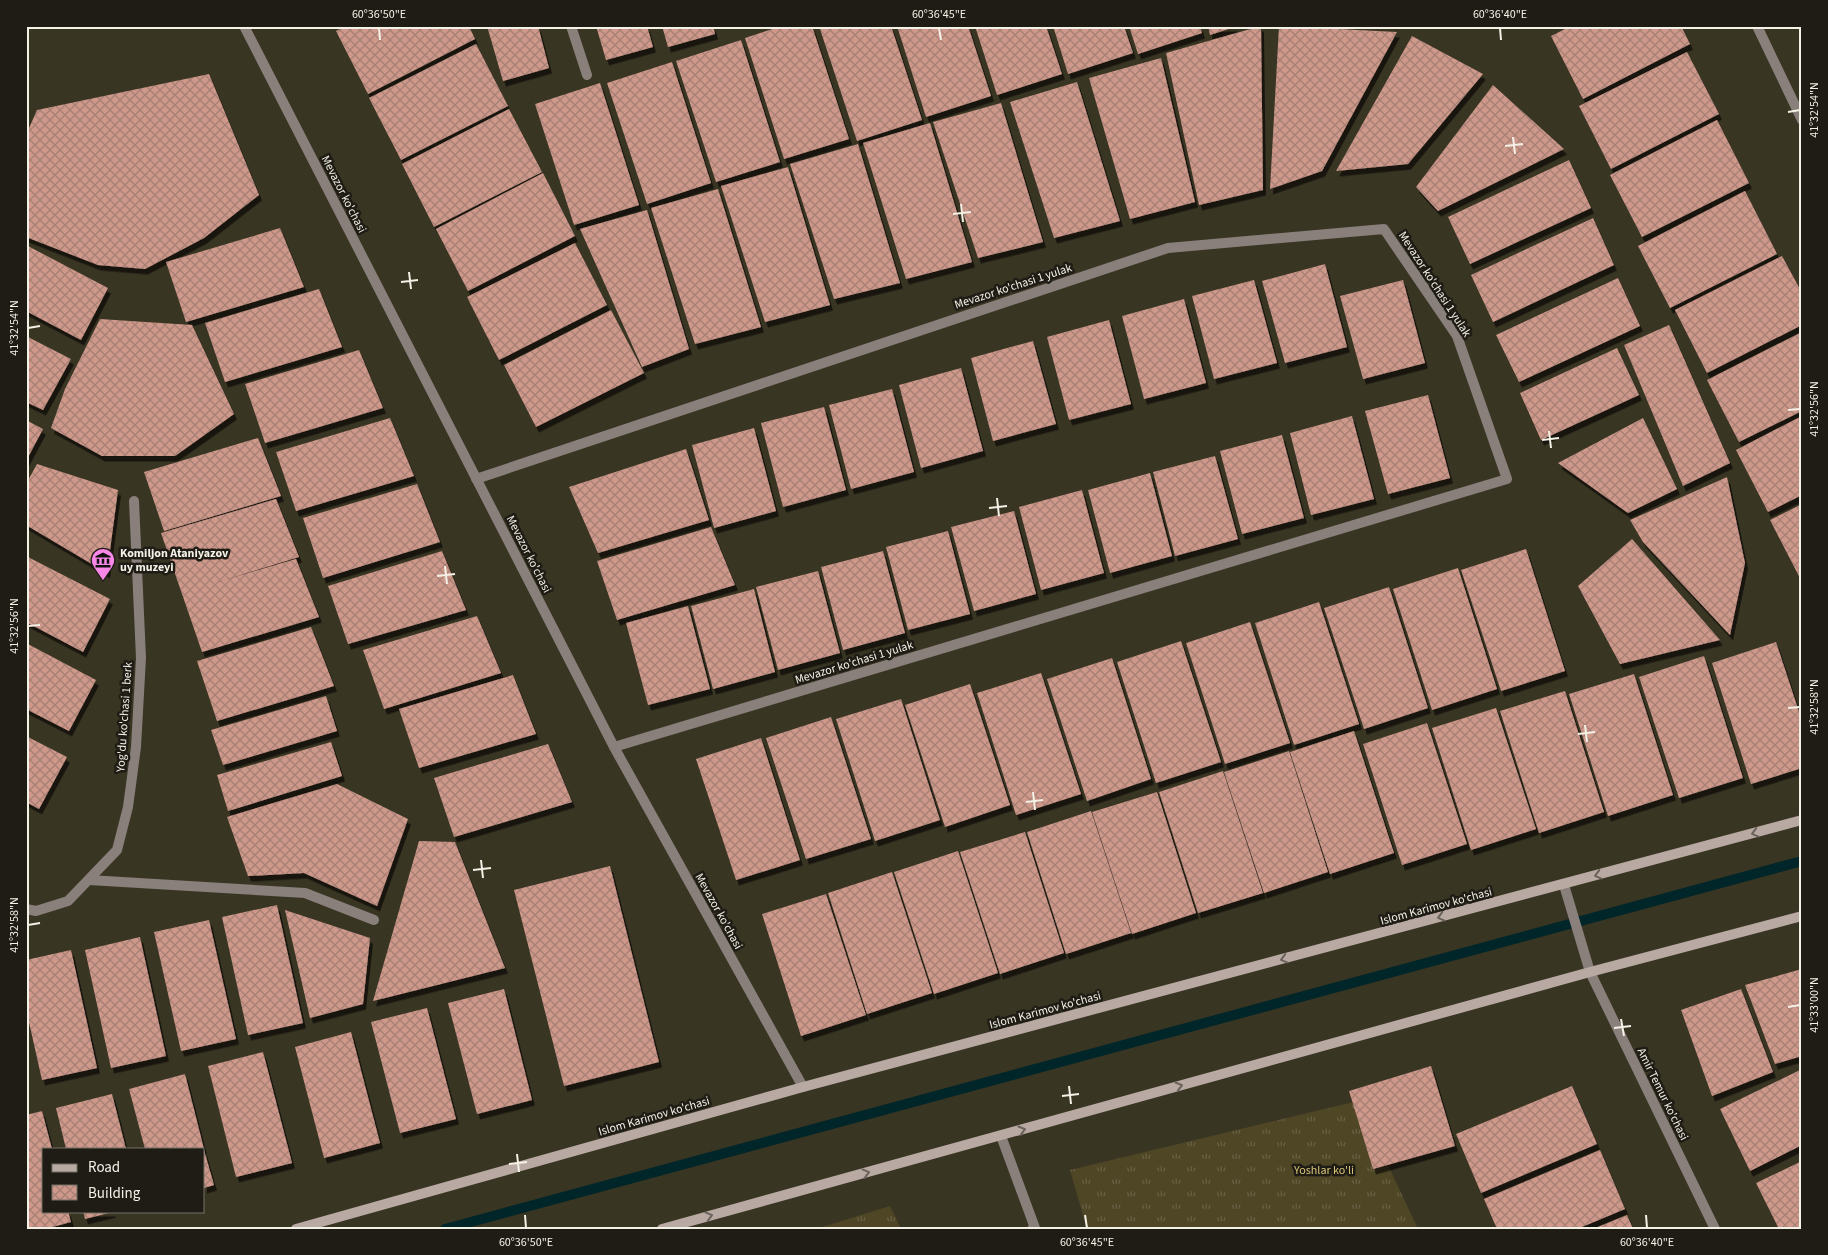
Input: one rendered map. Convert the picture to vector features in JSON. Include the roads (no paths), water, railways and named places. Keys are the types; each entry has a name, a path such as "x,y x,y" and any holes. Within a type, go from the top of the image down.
{"main road":[{"name":"Islom Karimov ko'chasi","path":"296,1229 803,1087 1802,820"},
{"path":"662,1229 1590,972 1802,916"}],"street":[{"name":"Mevazor ko'chasi","path":"244,26 614,747 803,1087"},
{"path":"571,26 587,75"},
{"path":"1757,26 1802,120"},
{"name":"Mevazor ko'chasi 1 yulak","path":"476,479 1168,248 1384,229 1457,336 1507,479 614,747"},
{"name":"Yog'du ko'chasi 1 berk","path":"26,909 36,911 68,901 117,850 128,807 136,747 141,658 134,501"},
{"path":"89,880 304,893 374,920"},
{"name":"Amir Temur ko'chasi","path":"1564,884 1590,972 1715,1229"},
{"path":"1001,1136 1035,1228 1032,1229"}],"waterway":[{"path":"445,1229 1802,861"}],"place":[{"name":"Komiljon Ataniyazov uy muzeyi","path":"103,581"}],"park label":[{"name":"Yoshlar ko'li","path":"1324,1170"}]}
